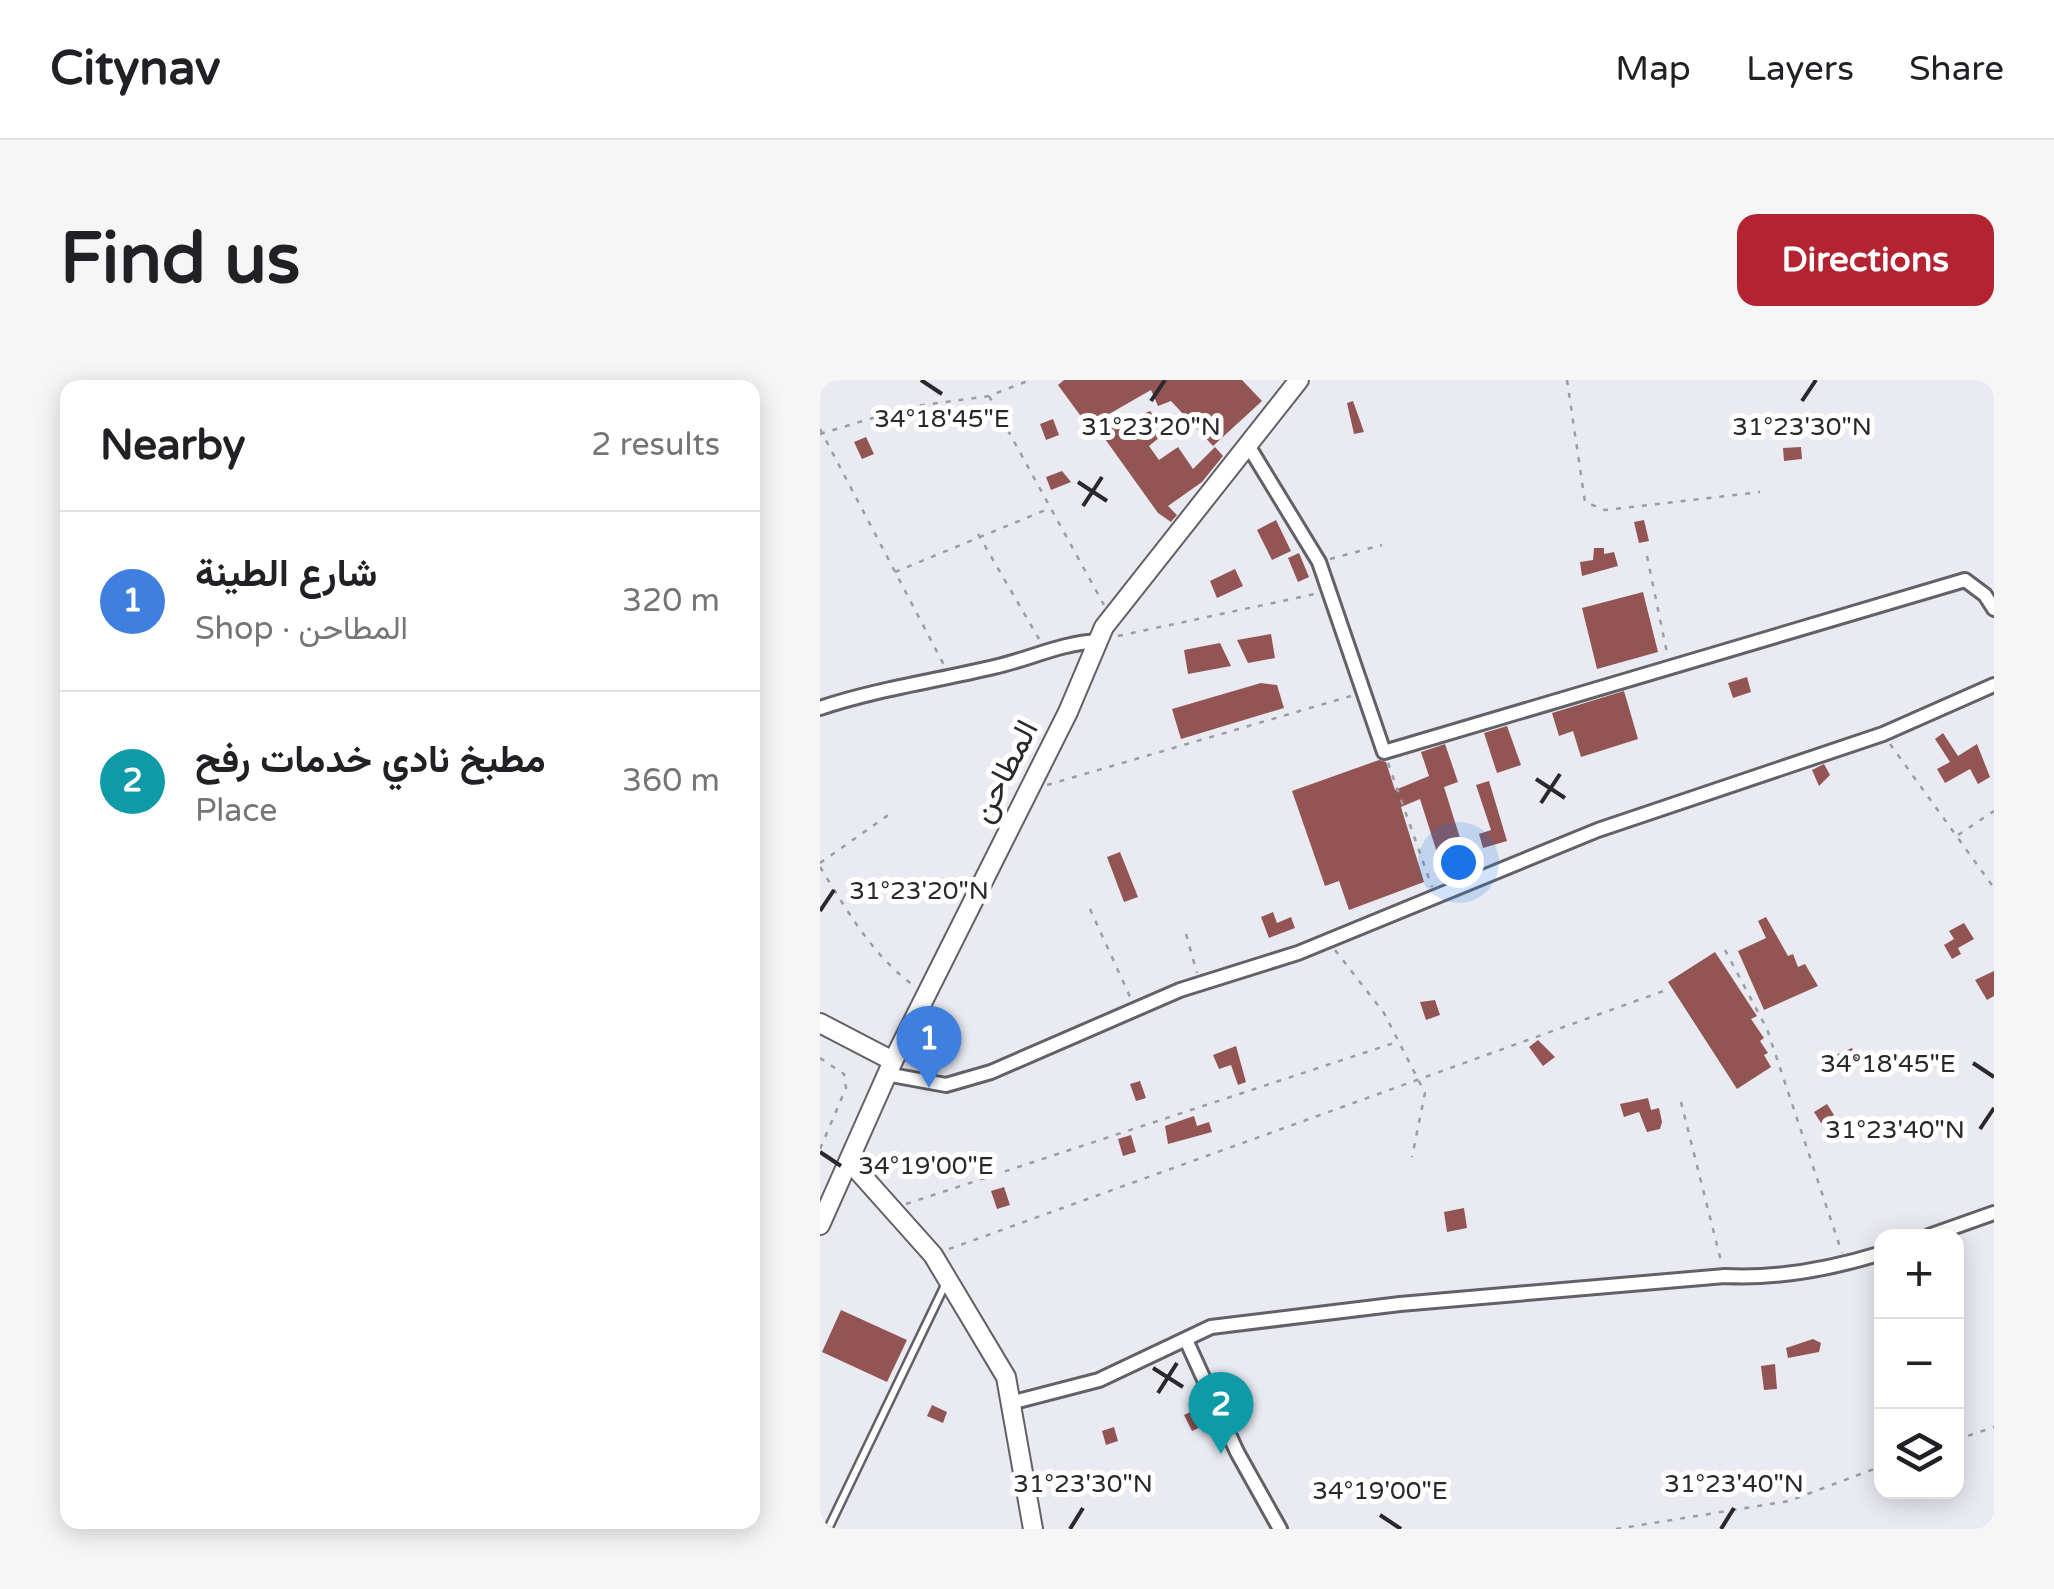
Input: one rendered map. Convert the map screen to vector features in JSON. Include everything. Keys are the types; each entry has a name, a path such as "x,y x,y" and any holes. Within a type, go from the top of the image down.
{"main road":[{"name":"المطاحن","path":"820,1225 890,1067 1068,712 1111,617 1299,380"},
{"path":"820,1023 890,1067"},
{"path":"850,1162 949,1277 1006,1377 1014,1402 1034,1529"}],"street":[{"path":"1249,447 1319,562 1326,592 1384,752 1670,664 1965,580 1985,595 1994,609"},
{"path":"820,708 996,667 1045,648 1099,640"},
{"path":"890,1067 946,1086 1040,1053 1199,985 1328,940 1598,830 1883,734 1994,685"},
{"path":"1948,1229 1994,1212"},
{"path":"1014,1402 1099,1380 1151,1353 1187,1342 1211,1327 1400,1304 1725,1276 1764,1278 1874,1255"},
{"path":"1187,1342 1238,1452 1280,1529"}],"lane":[{"path":"828,1529 949,1277"}],"path":[{"path":"950,676 821,432 909,407 989,396 1030,380"},
{"path":"1568,380 1585,502 1605,510 1760,492"},
{"path":"989,396 1111,617"},
{"path":"894,573 978,534 1048,509"},
{"path":"978,534 1045,648"},
{"path":"1319,562 1382,546"},
{"path":"1647,556 1670,664"},
{"path":"1099,640 1326,592"},
{"path":"1026,791 1363,693"},
{"path":"1883,734 1994,888"},
{"path":"1384,752 1436,896"},
{"path":"894,811 820,865 858,929 891,969 926,995"},
{"path":"1956,836 1994,811"},
{"path":"1090,909 1136,1010"},
{"path":"1186,934 1199,985"},
{"path":"1328,940 1400,1041 1425,1093 1412,1157"},
{"path":"1725,950 1767,1029 1846,1264"},
{"path":"933,1255 1669,989"},
{"path":"890,1210 1400,1041"},
{"path":"820,1058 844,1074 846,1088 820,1149"},
{"path":"1682,1102 1725,1276"},
{"path":"1964,1437 1994,1427"},
{"path":"1616,1529 1789,1501 1874,1469"}],"building":[{"path":"1064,380 1242,380 1262,401 1213,446 1171,401 1158,406 1151,390 1088,426 1058,385"},
{"path":"1353,401 1364,432 1354,434 1347,403"},
{"path":"1150,411 1166,432 1149,446 1159,460 1178,447 1193,469 1215,447 1223,456 1202,482 1168,506 1177,515 1171,522 1158,513 1100,432"},
{"path":"1053,419 1059,435 1046,440 1040,424"},
{"path":"866,437 874,454 862,459 854,442"},
{"path":"1801,447 1802,459 1784,461 1783,448"},
{"path":"1062,471 1071,482 1051,490 1046,477"},
{"path":"1276,520 1291,551 1272,560 1257,530"},
{"path":"1644,520 1649,541 1639,543 1634,522"},
{"path":"1594,548 1604,548 1604,554 1614,552 1618,566 1582,576 1580,562 1593,560"},
{"path":"1299,553 1309,577 1298,582 1288,558"},
{"path":"1235,569 1243,586 1217,598 1210,581"},
{"path":"1643,592 1658,652 1597,669 1582,608"},
{"path":"1271,634 1275,658 1248,663 1237,640"},
{"path":"1220,643 1231,666 1188,674 1184,650"},
{"path":"1747,677 1751,692 1733,698 1728,683"},
{"path":"1261,683 1277,685 1284,708 1181,739 1172,709"},
{"path":"1624,691 1638,739 1581,757 1573,731 1559,736 1552,713"},
{"path":"1507,726 1521,765 1497,773 1484,733"},
{"path":"1943,733 1958,756 1977,744 1990,777 1978,784 1970,769 1945,783 1937,769 1950,762 1935,739"},
{"path":"1445,744 1458,782 1444,787 1465,854 1440,862 1420,799 1401,807 1424,882 1349,910 1339,881 1325,886 1292,791 1379,760 1386,762 1395,790 1429,776 1421,752"},
{"path":"1824,764 1830,775 1819,786 1812,770"},
{"path":"1489,781 1507,841 1483,848 1479,834 1491,830 1476,785"},
{"path":"1120,852 1138,897 1124,902 1107,857"},
{"path":"1273,912 1277,923 1291,917 1295,928 1269,938 1261,917"},
{"path":"1766,917 1788,956 1793,954 1798,967 1805,964 1818,986 1764,1010 1738,951 1766,938 1758,921"},
{"path":"1964,923 1974,939 1958,948 1961,954 1952,959 1944,945 1954,939 1949,931"},
{"path":"1715,952 1757,1016 1751,1019 1764,1038 1760,1041 1771,1067 1737,1089 1668,982"},
{"path":"1994,971 1994,996 1987,1000 1975,980"},
{"path":"1435,1000 1440,1015 1426,1020 1420,1002"},
{"path":"1538,1040 1555,1057 1543,1066 1529,1047"},
{"path":"1236,1046 1246,1082 1238,1085 1231,1065 1219,1069 1213,1055"},
{"path":"1852,1048 1858,1060 1837,1070 1831,1057"},
{"path":"1140,1081 1146,1098 1136,1101 1130,1084"},
{"path":"1648,1098 1651,1110 1659,1108 1662,1122 1660,1129 1647,1132 1639,1112 1624,1117 1620,1104"},
{"path":"1827,1104 1834,1115 1821,1123 1814,1112"},
{"path":"1194,1116 1197,1126 1209,1122 1212,1132 1168,1144 1165,1126"},
{"path":"1131,1135 1136,1152 1123,1156 1118,1139"},
{"path":"1004,1187 1010,1205 997,1209 991,1191"},
{"path":"1464,1208 1467,1228 1447,1232 1444,1212"},
{"path":"841,1310 907,1340 887,1382 822,1352"},
{"path":"1813,1339 1821,1343 1819,1352 1788,1358 1786,1348"},
{"path":"1775,1364 1777,1389 1764,1390 1761,1366"},
{"path":"932,1405 947,1412 943,1423 927,1416"},
{"path":"1199,1408 1207,1424 1192,1431 1184,1415"},
{"path":"1114,1427 1118,1441 1106,1445 1102,1431"}],"place":[{"name":"شارع الطينة","path":"929,1088"},
{"name":"مطبخ نادي خدمات رفح","path":"1221,1454"}]}
